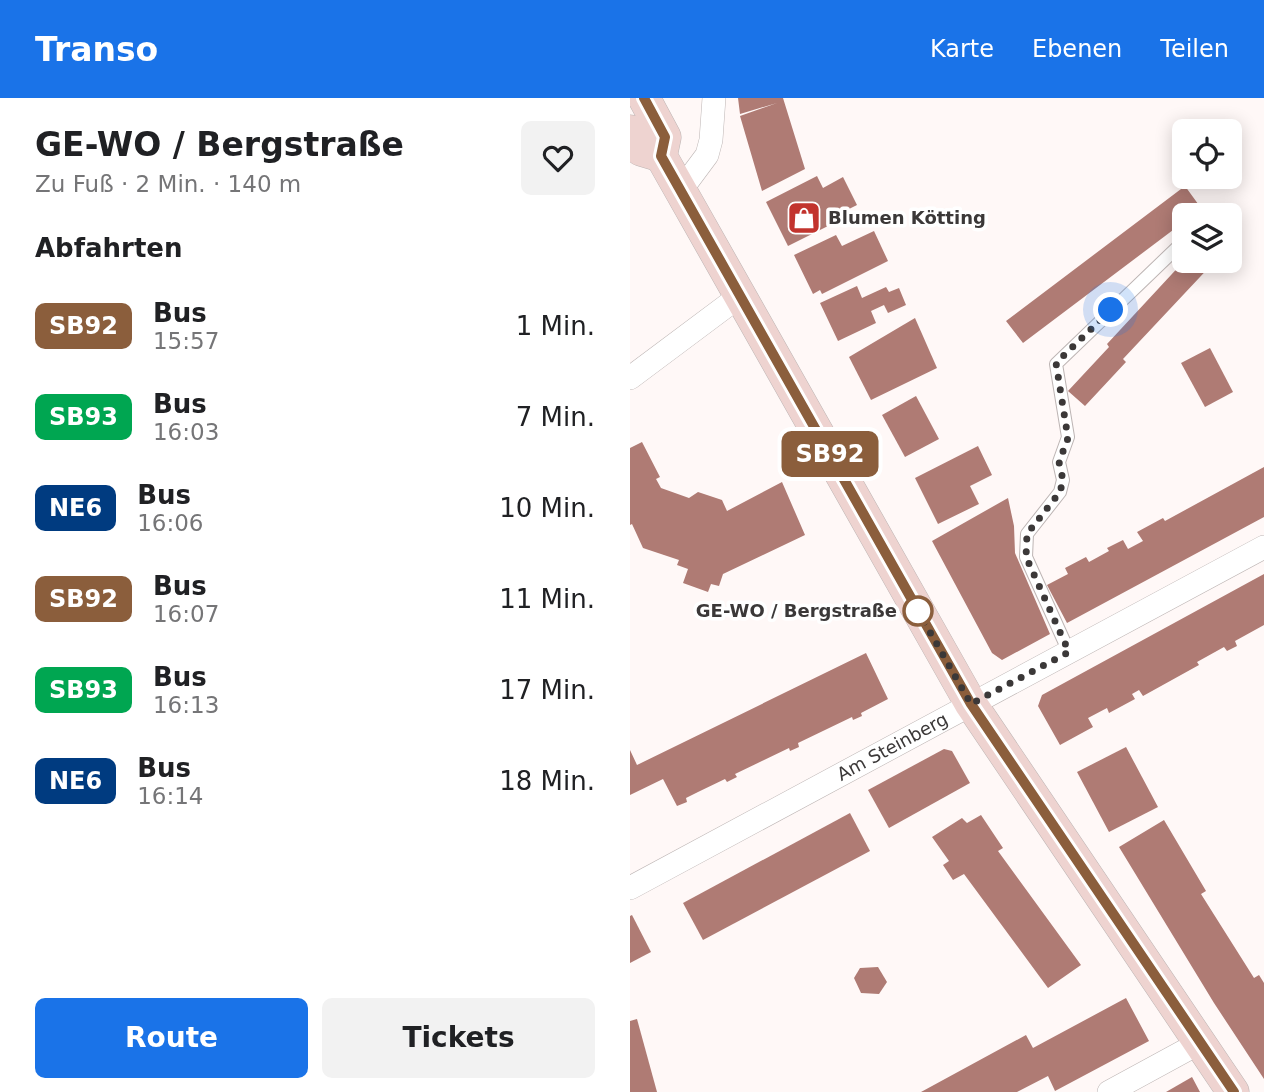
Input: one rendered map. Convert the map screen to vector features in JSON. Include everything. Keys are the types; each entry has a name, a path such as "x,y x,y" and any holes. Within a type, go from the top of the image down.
{"street":[{"path":"644,98 665,137 661,156 971,704 1233,1092"},
{"path":"681,191 707,155 711,140 714,98"},
{"path":"630,131 641,150 661,156"},
{"path":"630,378 741,295"},
{"name":"Am Steinberg","path":"630,888 1264,547"},
{"path":"1109,1092 1201,1042"}],"lane":[{"path":"1069,652 1026,557 1027,534 1060,492 1063,480 1059,462 1068,438 1056,363 1172,252"}],"building":[{"path":"738,98 783,98 805,169 762,191 740,116 777,103 740,114"},
{"path":"817,176 823,188 843,177 857,205 845,211 848,216 788,246 766,202"},
{"path":"1181,189 1187,189 1197,203 1172,203 1172,231 1023,343 1006,321"},
{"path":"874,231 888,261 822,294 820,290 813,294 794,255 836,235 842,246"},
{"path":"1173,273 1204,273 1123,359 1126,362 1085,406 1068,391 1109,347 1107,344"},
{"path":"857,286 862,298 886,287 889,292 899,288 906,305 888,313 884,305 871,311 876,323 838,341 820,303"},
{"path":"915,318 937,368 871,400 849,357"},
{"path":"1210,348 1233,392 1205,407 1181,363"},
{"path":"916,396 939,439 905,457 882,415"},
{"name":"GE-WO / Bergstraße","path":"642,442 660,477 656,479 661,488 689,498 698,492 722,500 727,511 782,482 805,535 723,574 719,586 711,584 708,592 683,583 688,569 677,565 679,560 643,548 632,524 630,525 630,448"},
{"path":"978,446 992,475 970,486 979,504 938,524 915,478"},
{"path":"1264,467 1264,517 1067,623 1047,585 1068,574 1065,568 1086,557 1089,562 1123,540 1128,549 1143,541 1137,532 1163,518 1165,521"},
{"path":"1008,498 1014,526 1015,553 1050,634 1002,660 992,653 932,541"},
{"path":"1264,574 1264,625 1235,641 1237,646 1227,651 1224,647 1197,662 1199,665 1143,696 1139,690 1132,694 1135,699 1109,713 1107,708 1088,718 1093,727 1060,745 1038,706 1042,695"},
{"path":"866,653 888,699 861,713 862,716 853,720 852,717 798,743 799,747 790,751 789,748 735,774 737,777 727,782 725,779 698,792 686,798 687,802 677,806 663,779 630,795 630,750 637,765"},
{"path":"1126,747 1158,807 1109,832 1077,772"},
{"path":"944,749 952,751 970,783 889,828 868,790"},
{"path":"850,813 870,851 703,940 683,903"},
{"path":"981,815 1003,848 998,851 1081,965 1048,988 964,874 953,880 943,865 949,861 932,837 962,818 967,823"},
{"path":"1164,820 1206,891 1201,894 1254,978 1259,975 1264,983 1264,1079 1214,1003 1119,847"},
{"path":"632,915 651,952 630,963 630,916"},
{"path":"878,967 887,982 879,994 861,993 854,978 860,968"},
{"path":"1126,998 1149,1041 1055,1091 1048,1076 1017,1092 921,1092 1026,1035 1033,1048"},
{"path":"637,1019 657,1092 630,1092 630,1021"},
{"path":"1192,1077 1200,1092 1166,1092"}],"bus line":[{"name":"SB92","path":"644,98 665,137 661,156 971,704 1234,1092"}],"place":[{"name":"Blumen Kötting","path":"804,218"},
{"name":"GE-WO / Bergstraße","path":"918,611"}],"route":[{"path":"918,611 971,704 1069,652 1026,557 1027,534 1060,492 1063,480 1059,462 1068,438 1056,363 1111,310"}]}
